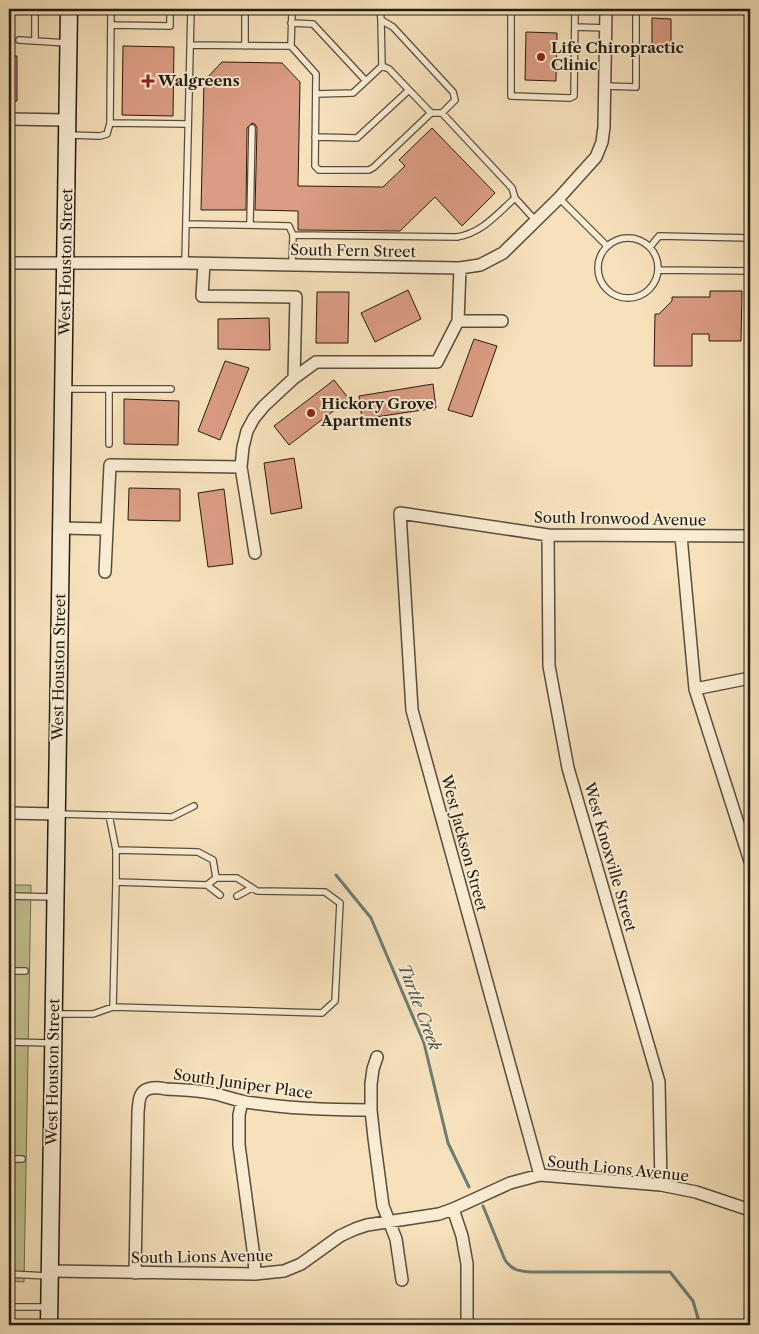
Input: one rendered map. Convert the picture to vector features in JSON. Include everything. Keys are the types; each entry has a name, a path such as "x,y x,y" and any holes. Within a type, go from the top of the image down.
{"main road":[{"name":"West Houston Street","path":"49,1325 69,9"}],"street":[{"path":"605,86 606,9"},
{"name":"South Fern Street","path":"9,263 185,263 460,268 480,265 503,252 559,198 596,157 602,142 604,127 605,86"},
{"path":"9,119 67,128"},
{"path":"204,264 202,296 296,297 294,378"},
{"path":"255,553 241,467 245,439 254,418 294,378 316,362 437,362 458,321 460,268"},
{"path":"458,321 502,321"},
{"path":"105,572 110,465 241,467"},
{"name":"South Ironwood Avenue","path":"400,513 548,535 750,536"},
{"name":"West Jackson Street","path":"400,513 412,710 540,1175"},
{"path":"62,528 107,529"},
{"name":"West Knoxville Street","path":"548,535 549,666 568,768 659,1082 661,1185"},
{"path":"681,536 695,689 750,862"},
{"path":"695,689 750,678"},
{"path":"9,813 56,814"},
{"path":"377,1057 371,1084 371,1110 383,1206 396,1239 402,1280"},
{"name":"South Juniper Place","path":"135,1273 138,1112 142,1092 148,1088 189,1090 214,1094 242,1102 318,1110 371,1110"},
{"path":"242,1102 239,1115 239,1145 255,1274"},
{"name":"South Lions Avenue","path":"50,1274 255,1274 284,1271 301,1264 340,1236 355,1229 439,1214 510,1183 540,1175 661,1185 696,1192 750,1210"},
{"path":"453,1209 462,1236 467,1264 466,1325"}],"lane":[{"path":"34,41 35,9"},
{"path":"67,128 100,136 107,134 110,123 111,9"},
{"path":"111,25 170,26 170,9"},
{"path":"185,263 191,9"},
{"path":"245,9 245,46"},
{"path":"292,9 291,46 316,74 315,166 319,170 368,170 374,167 432,113 442,113 456,100 453,92 393,27 381,20"},
{"path":"316,94 353,93 382,66 380,9"},
{"path":"511,9 510,93 515,98 573,98 575,9"},
{"path":"605,86 636,87 636,9"},
{"path":"291,23 313,24 366,81"},
{"path":"575,27 606,28"},
{"path":"19,40 68,43"},
{"path":"190,45 291,46"},
{"path":"382,66 389,69 432,113"},
{"path":"315,137 357,138 409,90"},
{"path":"442,113 512,188 515,198 536,221"},
{"path":"110,123 188,124"},
{"path":"250,224 252,128"},
{"path":"293,235 457,237 469,235 480,230 515,198"},
{"path":"559,198 607,246"},
{"path":"186,224 289,226 293,235 292,265"},
{"path":"650,247 659,236 750,238"},
{"path":"633,238 642,241 650,247 655,255 658,270 654,282 648,290 640,296 630,298 610,292 603,284 599,275 598,265 601,255 607,246 614,241 633,238"},
{"path":"658,270 750,271"},
{"path":"109,389 109,444"},
{"path":"64,390 172,389"},
{"path":"56,814 172,817 194,806"},
{"path":"110,815 116,850 113,1007"},
{"path":"116,850 198,852 213,860 216,878"},
{"path":"54,1014 93,1014 113,1007 322,1013 335,1001 340,904 325,892 258,891 237,878 216,878 206,884 116,882"},
{"path":"206,884 220,895"},
{"path":"238,896 252,888"},
{"path":"9,896 55,896"},
{"path":"9,971 25,971"},
{"path":"9,1042 53,1043"},
{"path":"9,1159 22,1159"},
{"path":"9,1274 50,1274"},
{"path":"9,1307 49,1307"}],"green space":[{"path":"9,885 31,885 24,1282 9,1281"}],"building":[{"path":"652,18 671,19 671,50 652,50"},
{"name":"Life Chiropractic Clinic","path":"526,32 557,33 556,81 525,80"},
{"name":"Walgreens","path":"123,46 174,47 173,116 122,115"},
{"path":"9,56 17,56 17,101 9,101"},
{"path":"222,62 282,63 300,82 298,186 383,187 405,166 399,160 432,128 495,193 462,226 435,197 400,231 298,230 298,211 255,210 257,128 252,123 247,128 246,210 201,210 204,81"},
{"path":"408,290 421,319 375,342 361,313"},
{"path":"710,291 742,291 741,341 709,341 709,334 692,334 692,366 654,366 655,314 659,314 672,301 672,297 710,297"},
{"path":"317,292 349,292 348,343 316,343"},
{"path":"269,318 270,350 218,349 218,319"},
{"path":"474,339 497,346 472,417 448,410"},
{"path":"225,361 249,368 220,440 198,431"},
{"name":"Hickory Grove Apartments","path":"334,380 349,399 289,445 274,426"},
{"path":"433,384 436,408 362,419 359,396"},
{"path":"124,399 179,401 178,445 124,444"},
{"path":"294,458 302,508 271,514 264,463"},
{"path":"129,488 180,489 180,521 128,520"},
{"path":"224,489 233,564 208,567 198,493"}],"waterway":[{"name":"Turtle Creek","path":"336,875 371,918 424,1043 448,1143 469,1187"},
{"name":"Turtle Creek","path":"483,1206 505,1260 513,1268 530,1272 670,1272 693,1301 700,1325"}],"place":[{"name":"Life Chiropractic Clinic","path":"541,57"},
{"name":"Walgreens","path":"148,81"},
{"name":"Hickory Grove Apartments","path":"311,413"}]}
